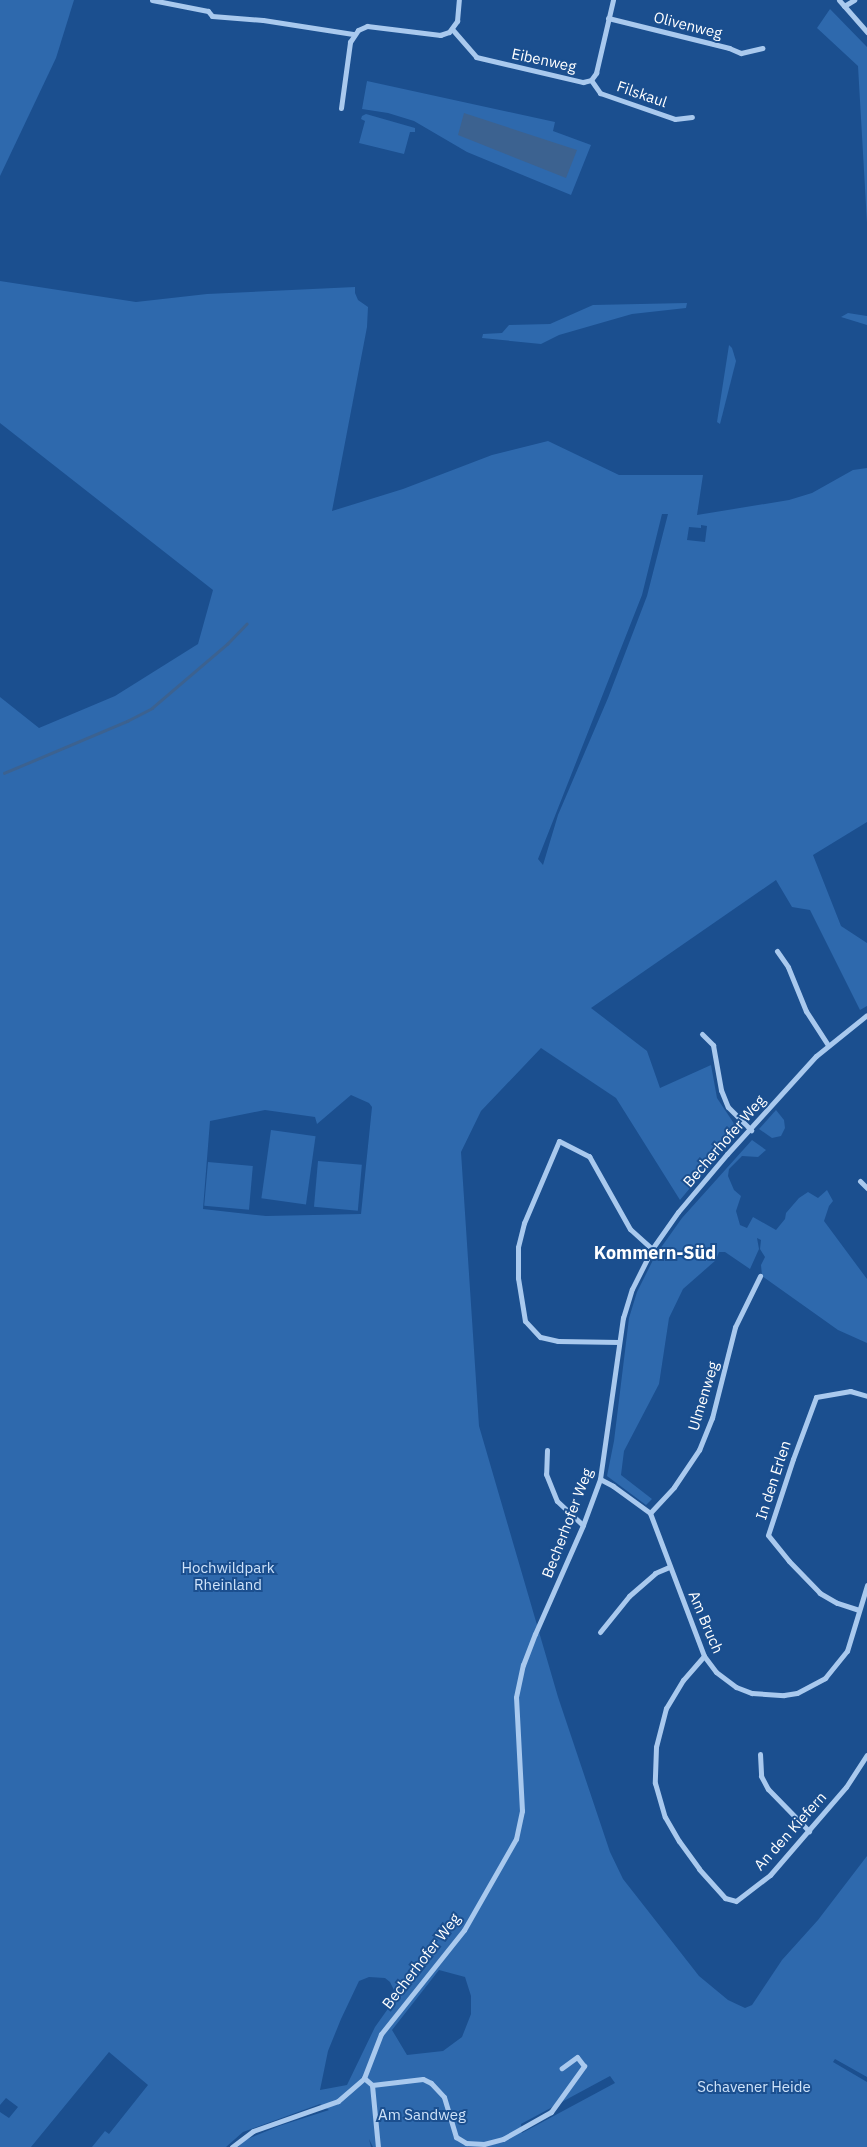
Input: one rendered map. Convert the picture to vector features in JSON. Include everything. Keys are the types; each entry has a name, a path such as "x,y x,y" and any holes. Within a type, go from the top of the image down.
{"street":[{"path":"152,0 208,11 212,16 263,20 353,34 366,26 440,35 452,29 457,21 459,0"},
{"name":"Eibenweg","path":"452,29 476,57 583,82 591,80 596,73 613,0"},
{"path":"839,0 867,32"},
{"path":"844,6 854,0"},
{"name":"Olivenweg","path":"608,18 729,48 741,53 762,48"},
{"path":"341,108 353,34"},
{"name":"Filskaul","path":"591,80 600,93 675,119 692,117"},
{"path":"777,951 788,966 806,1011 828,1045"},
{"name":"Becherhofer Weg","path":"364,2078 381,2034 464,1930 516,1839 522,1811 516,1697 523,1665 600,1479 623,1318 632,1289 652,1249 678,1212 828,1045 867,1015"},
{"path":"702,1034 713,1045 721,1090 728,1107 751,1130"},
{"path":"620,1342 558,1341 540,1337 525,1321 518,1278 518,1247 524,1223 559,1141 584,1152 588,1156 630,1229 652,1249"},
{"path":"860,1181 867,1188"},
{"name":"Ulmenweg","path":"650,1513 674,1487 699,1450 712,1418 735,1327 760,1276"},
{"name":"In den Erlen","path":"859,1610 837,1603 820,1593 789,1561 768,1535 816,1396 850,1391 867,1396"},
{"path":"547,1450 546,1474 557,1501 582,1525"},
{"name":"Am Bruch","path":"600,1479 614,1486 650,1513 658,1528 670,1567 704,1656 716,1672 736,1687 770,1696 797,1693 825,1678 847,1652 867,1584"},
{"path":"600,1632 629,1596 655,1574 670,1567"},
{"name":"An den Kiefern","path":"704,1656 683,1680 666,1708 656,1748 655,1783 665,1817 678,1841 699,1870 725,1898 736,1900 770,1875 846,1787 867,1755"},
{"path":"760,1754 761,1776 768,1789 809,1830"},
{"path":"372,2086 423,2079 431,2083 444,2097 456,2137 466,2143 484,2144 503,2138 551,2112 584,2066 578,2057 562,2068"},
{"path":"232,2147 253,2131 338,2101 364,2078 372,2086 378,2147"}],"green space":[{"path":"0,0 74,0 56,58 0,176"},
{"path":"830,9 867,47 867,223 858,66 817,28"},
{"path":"367,81 555,122 553,131 591,145 571,195 467,152 414,121 388,113 362,109"},
{"path":"366,114 415,128 415,132 410,132 404,154 359,143 365,121 361,119"},
{"path":"0,281 136,302 207,294 355,287 358,300 368,307 367,327 332,511 403,489 492,455 548,441 619,475 703,475 697,515 789,500 812,493 853,470 867,468 867,822 813,855 841,926 867,943 867,1006 860,1010 810,910 792,907 776,880 591,1008 647,1051 660,1088 711,1065 717,1098 739,1131 680,1200 616,1098 541,1048 481,1111 461,1152 479,1426 558,1697 610,1852 623,1879 699,1976 728,2000 745,2008 752,2005 782,1960 818,1920 867,1856 867,2077 835,2059 833,2062 867,2082 867,2147 373,2147 369,2139 371,2147 238,2147 245,2140 279,2126 329,2110 320,2104 243,2132 226,2147 92,2147 105,2131 109,2134 148,2085 109,2052 31,2147 0,2147 0,2112 9,2118 18,2107 6,2098 0,2105 0,697 39,728 115,696 198,644 213,590 0,423","holes":["662,514 668,514 647,596 608,698 558,815 543,865 538,859 642,595","701,525 707,526 705,542 687,540 689,527 701,528","351,1095 369,1103 372,1107 361,1214 266,1216 203,1209 210,1121 265,1110 315,1117 317,1124","439,1970 465,1977 471,1996 471,2014 462,2037 443,2051 407,2055 392,2030","369,1977 385,1978 390,1982 397,1996 375,2027 347,2085 320,2090 328,2051 359,1981","610,2076 615,2083 522,2133 521,2124"]},
{"path":"687,303 686,308 632,314 559,335 541,344 482,338 483,334 502,333 509,325 550,324 593,305"},
{"path":"848,313 867,316 867,325 841,317"},
{"path":"729,345 732,348 736,361 720,424 717,422"},
{"path":"776,1110 784,1120 785,1128 781,1136 772,1138 759,1129"},
{"path":"271,1130 316,1136 306,1205 261,1198"},
{"path":"752,1140 766,1150 758,1157 742,1156 729,1169 728,1176 734,1190 741,1196 736,1211 740,1225 747,1228 753,1217 776,1230 785,1219 786,1213 799,1198 808,1192 818,1198 827,1190 833,1201 829,1206 824,1221 867,1279 867,1343 838,1330 762,1276 761,1265 765,1257 760,1249 761,1240 757,1238 759,1249 750,1269 725,1252 719,1252 716,1260 683,1289 669,1318 659,1384 624,1451 621,1475 652,1499 646,1505 607,1476 614,1441 629,1318 637,1292 655,1256 682,1218"},
{"path":"318,1161 362,1165 358,1211 314,1207"},
{"path":"208,1162 253,1166 249,1210 204,1206"}],"shaded area":[{"path":"464,113 577,150 566,178 458,135"}],"waterway":[{"path":"4,773 127,721 152,708 227,644 246,624"}],"district":[{"name":"Kommern-Süd","path":"655,1253"}],"park label":[{"name":"Hochwildpark Rheinland","path":"228,1576"},
{"name":"Schavener Heide","path":"754,2087"},
{"name":"Am Sandweg","path":"422,2115"}]}
